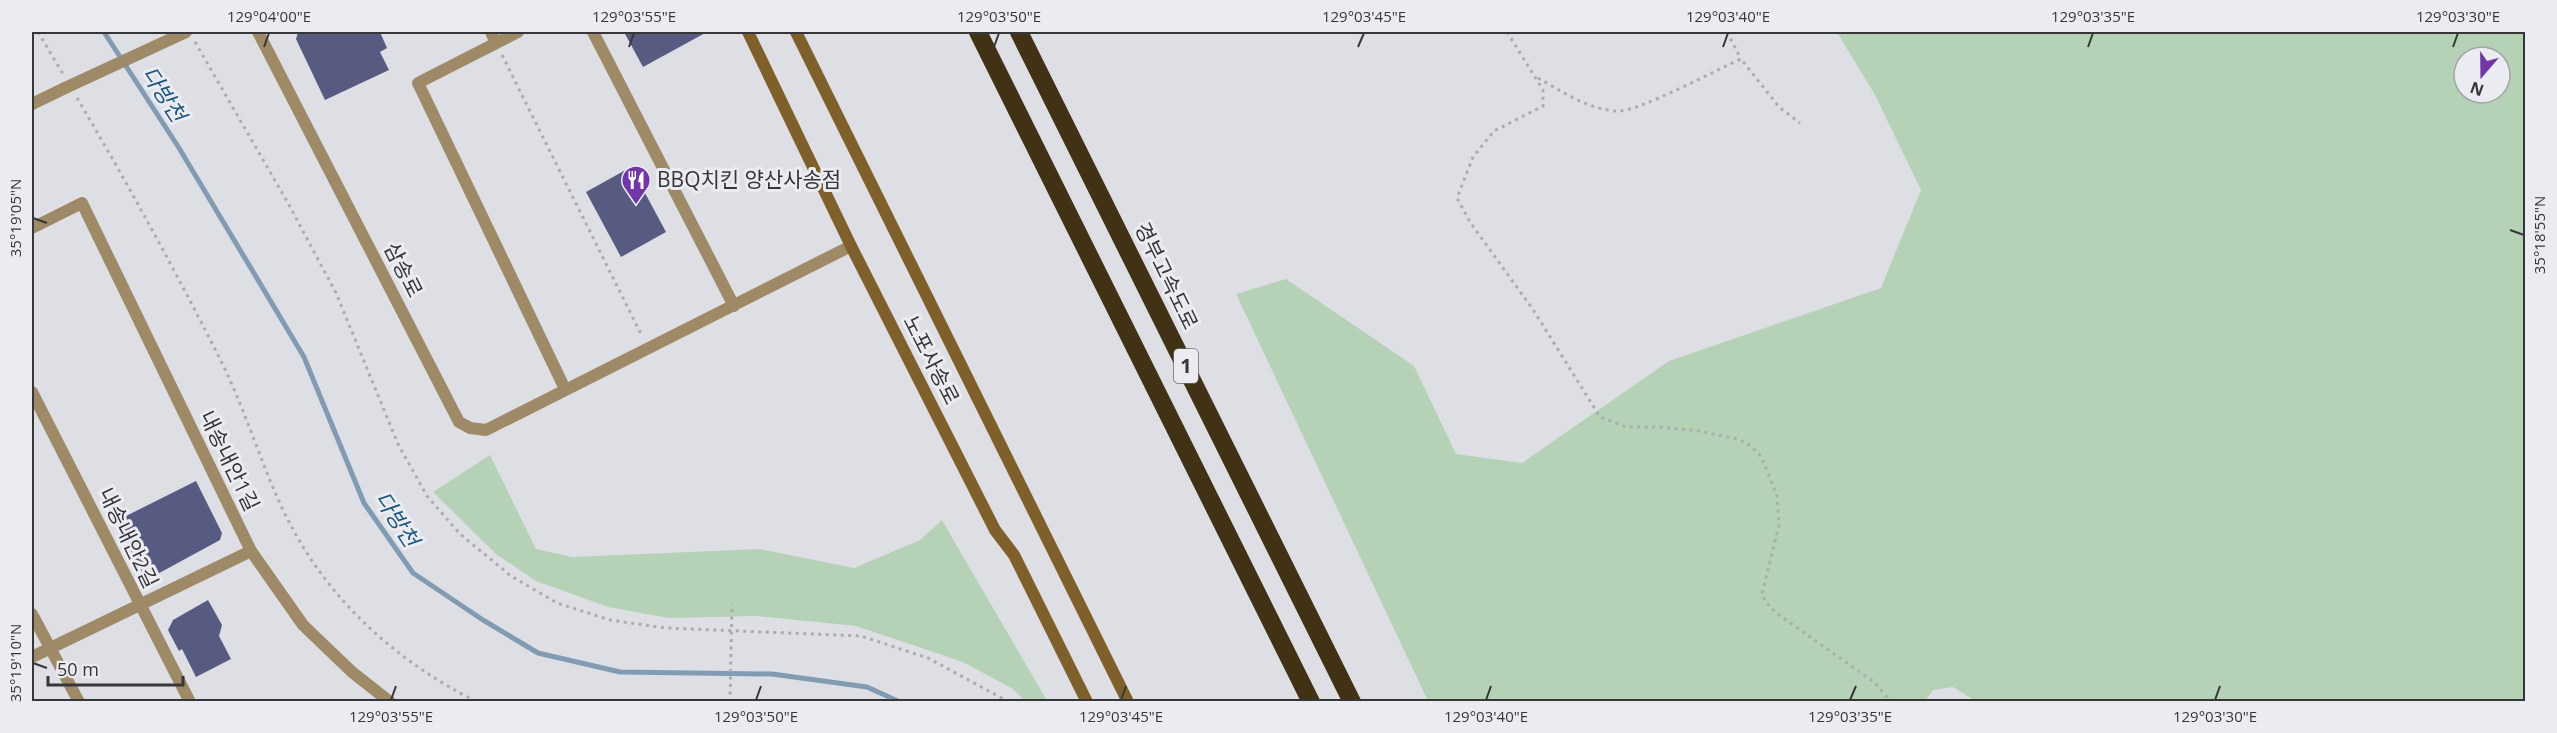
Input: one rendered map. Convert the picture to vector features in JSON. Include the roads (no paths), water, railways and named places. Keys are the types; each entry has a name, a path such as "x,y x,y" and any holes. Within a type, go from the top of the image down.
{"highway":[{"name":"1","path":"978,32 1311,702"},
{"name":"경부고속도로","path":"1019,32 1352,702"}],"main road":[{"name":"노포사송로","path":"748,32 851,246 995,530 1014,555 1087,702"},
{"name":"노포사송로","path":"796,32 1128,702"}],"street":[{"name":"삼송로","path":"258,32 459,422 470,428 486,430 851,246"},
{"path":"518,32 493,37 418,83 565,389"},
{"path":"593,32 734,306"},
{"path":"32,104 190,37"},
{"name":"내송내안1길","path":"32,228 82,203 251,551 303,625 352,672 390,702"},
{"name":"내송내안2길","path":"32,392 190,702"},
{"path":"32,657 251,551"},
{"path":"32,614 80,702"}],"waterway":[{"name":"다방천","path":"104,32 179,148 304,357 364,503 413,573 483,620 538,653 620,672 772,674 867,687 900,702"}],"place":[{"name":"BBQ치킨 양산사송점","path":"636,206"}]}
